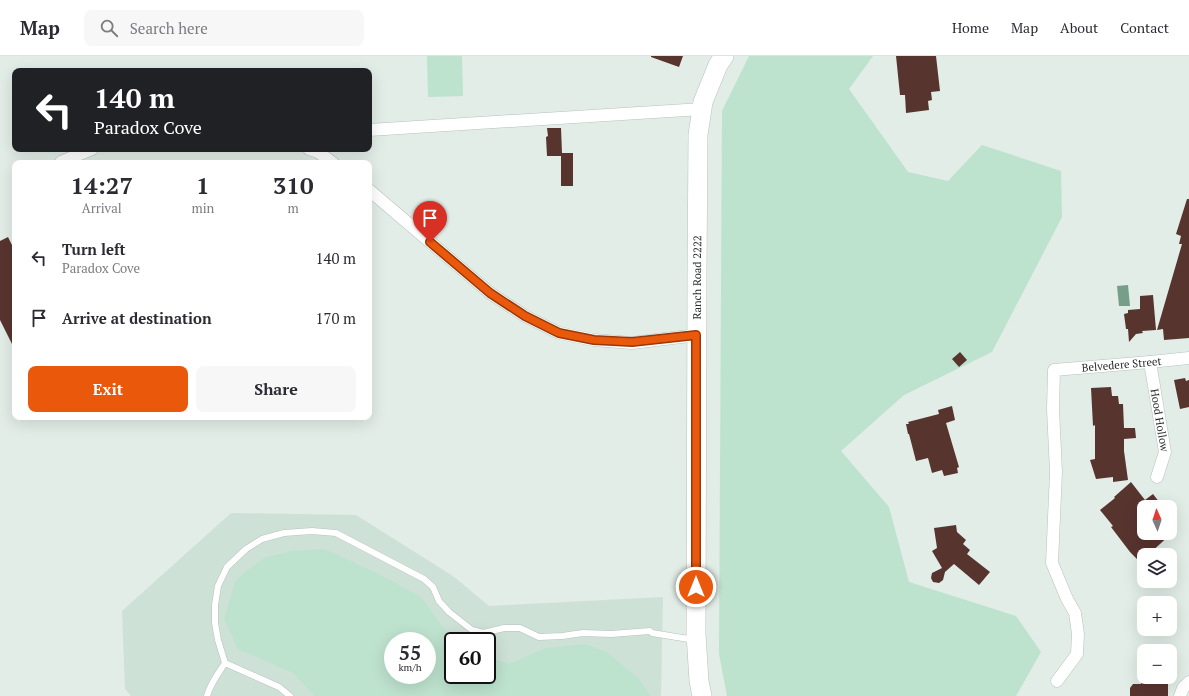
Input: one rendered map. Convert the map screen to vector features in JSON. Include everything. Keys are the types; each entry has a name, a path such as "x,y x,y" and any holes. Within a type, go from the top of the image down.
{"main road":[{"name":"Ranch Road 2222","path":"702,696 699,680 697,640 696,335 698,135 703,102 718,65 724,56"}],"street":[{"path":"372,130 702,109"},
{"path":"66,160 85,152"},
{"path":"318,152 329,160"},
{"path":"372,193 490,293 525,316 559,333 594,340 632,342 696,335"},
{"name":"Belvedere Street","path":"1057,681 1077,654 1078,634 1075,613 1067,599 1052,563 1056,472 1053,409 1054,370 1189,358"},
{"name":"Hood Hollow","path":"1150,362 1165,452 1158,477"},
{"path":"1180,696 1183,688 1189,682"}],"lane":[{"path":"207,696 208,690 225,663 215,623 214,605 218,586 227,567 246,549 262,539 284,533 312,531 336,534 424,579 433,587 439,601 448,612 472,630 478,632 483,633 504,628 520,628 539,637 583,633 611,634 650,631 652,633 697,640"},
{"path":"225,663 279,687 290,696"}],"shaded area":[{"path":"427,56 462,56 463,96 428,97"},
{"path":"749,56 873,56 849,89 908,172 948,181 982,145 1061,171 1062,217 992,352 904,395 841,451 889,507 909,582 1016,616 1041,652 1016,696 727,696 719,654 722,111"},
{"path":"1128,285 1130,306 1119,306 1117,286"},
{"path":"231,513 356,515 453,576 489,606 663,597 661,696 131,696 125,689 122,611"},
{"path":"325,549 385,577 422,598 447,632 444,632 444,684 496,684 496,660 509,664 546,648 586,644 608,653 638,678 651,696 315,696 293,673 238,649 224,619 235,581 266,557 292,551"}],"building":[{"path":"651,56 683,56 679,67"},
{"path":"896,56 936,56 940,91 931,92 932,100 928,101 929,110 906,113 905,95 900,95"},
{"path":"547,128 561,128 562,153 573,153 573,186 561,186 561,156 547,156"},
{"path":"1187,199 1189,199 1189,338 1164,340 1163,329 1157,330 1182,244 1179,244 1181,236 1176,234"},
{"path":"8,237 12,245 12,344 0,320 0,241"},
{"path":"1153,295 1156,330 1142,331 1143,333 1136,334 1129,342 1128,329 1126,329 1124,314 1128,313 1128,310 1140,309 1140,296"},
{"path":"960,352 967,360 959,367 952,359"},
{"path":"1185,378 1186,381 1189,380 1189,407 1180,409 1174,380"},
{"path":"1111,387 1112,396 1118,396 1119,404 1123,404 1124,428 1135,428 1136,438 1124,439 1128,480 1113,482 1113,477 1096,479 1090,460 1095,459 1095,425 1093,426 1091,388"},
{"path":"952,406 955,420 946,423 959,467 957,468 958,473 944,476 942,470 932,473 928,458 916,461 906,424 909,424 908,422 939,414 938,410"},
{"path":"1131,482 1145,500 1137,500 1137,540 1164,540 1156,548 1137,548 1137,559 1111,527 1113,526 1100,510 1115,498 1114,497"},
{"path":"1153,494 1158,500 1145,500"},
{"path":"956,525 957,532 966,540 963,544 970,550 967,554 990,572 979,585 954,564 945,572 943,580 939,583 933,582 931,578 932,573 942,568 932,551 937,548 934,528"},
{"path":"1133,684 1168,684 1168,696 1130,696 1130,688"}],"route":[{"path":"430,242 490,293 525,316 559,333 594,340 632,342 696,335 696,587"}]}
